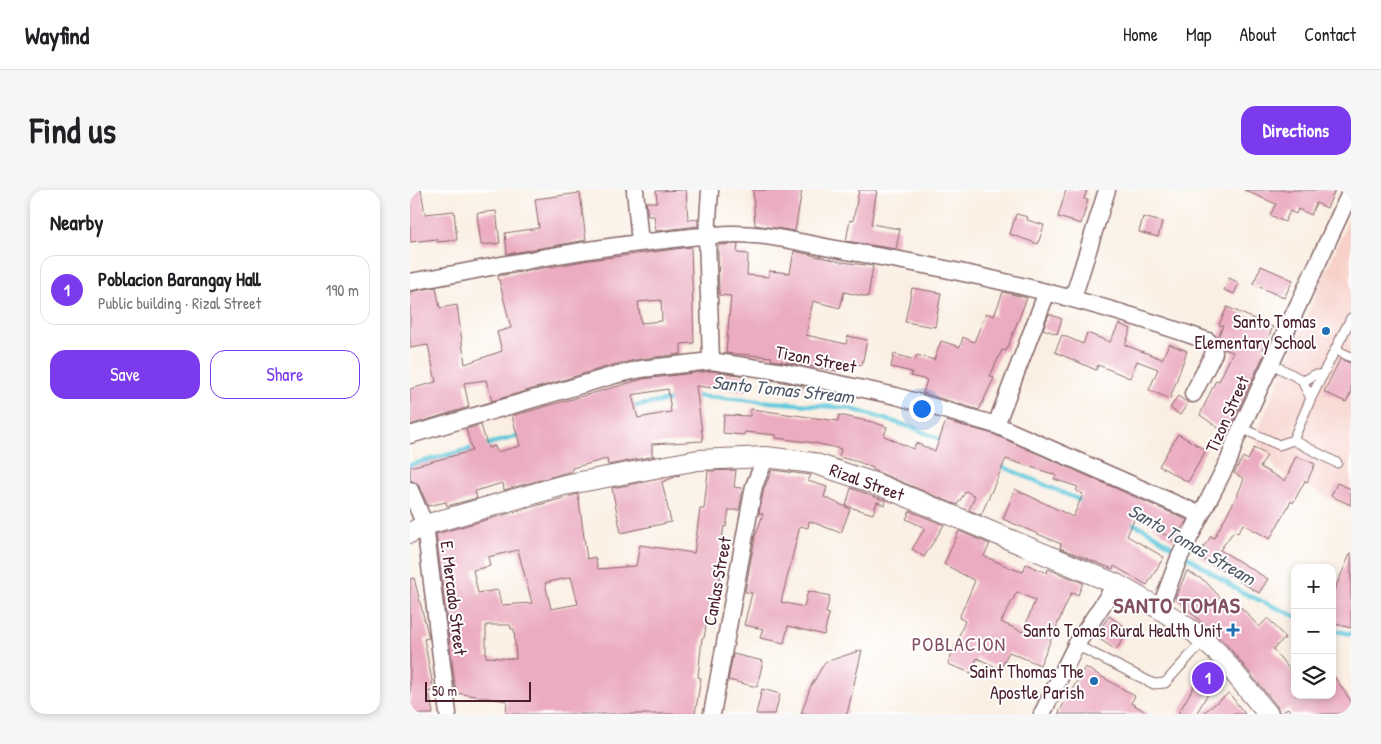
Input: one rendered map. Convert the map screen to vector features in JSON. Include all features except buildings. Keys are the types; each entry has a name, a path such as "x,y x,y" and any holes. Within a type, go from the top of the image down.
{"street":[{"path":"635,190 640,243"},
{"path":"710,190 708,235 711,361"},
{"path":"1073,298 1107,190"},
{"name":"Tizon Street","path":"1160,609 1179,558 1229,460 1241,428 1351,191"},
{"path":"410,282 589,249 708,235 732,234 763,237 933,265 994,278 1073,298 1208,342 1213,346 1214,353 1193,394"},
{"path":"996,425 1047,292"},
{"name":"Tizon Street","path":"410,435 614,375 640,369 711,361 784,372 896,396 996,425 1201,515"},
{"name":"Rizal Street","path":"417,529 564,485 698,460 766,457 813,462 853,475 1116,584 1160,609 1204,641 1218,653 1268,714"},
{"name":"Canlas Street","path":"712,714 754,486 766,457"},
{"name":"E. Mercado Street","path":"411,494 452,712"},
{"path":"1042,714 1076,645 1116,584"}],"lane":[{"path":"1241,428 1279,445 1293,440 1311,398 1351,318"},
{"path":"1336,350 1351,357"},
{"path":"1272,364 1304,381 1306,390 1311,398"},
{"path":"1304,381 1314,375 1324,375"},
{"path":"1293,440 1337,463"},
{"path":"1076,645 1154,684 1165,683 1204,641"}],"shaded area":[{"name":"Santo Tomas Elementary School","path":"1351,214 1351,510 1277,470 1269,455 1254,439"}],"waterway":[{"name":"Santo Tomas Stream","path":"693,396 848,408 911,427 944,441"},
{"name":"Santo Tomas Stream","path":"631,407 675,399"},
{"name":"Santo Tomas Stream","path":"410,465 522,435"},
{"name":"Santo Tomas Stream","path":"999,465 1084,502"},
{"name":"Santo Tomas Stream","path":"1127,521 1147,530 1179,551"},
{"name":"Santo Tomas Stream","path":"1185,555 1241,592 1291,614"},
{"name":"Santo Tomas Stream","path":"1336,631 1351,634"}],"place":[{"name":"Santo Tomas Elementary School","path":"1326,331"},
{"name":"Santo Tomas Rural Health Unit","path":"1233,630"},
{"name":"Poblacion Barangay Hall","path":"1208,678"},
{"name":"Saint Thomas The Apostle Parish","path":"1094,681"}],"district":[{"name":"SANTO TOMAS","path":"1177,605"},
{"name":"POBLACION","path":"959,643"}]}
